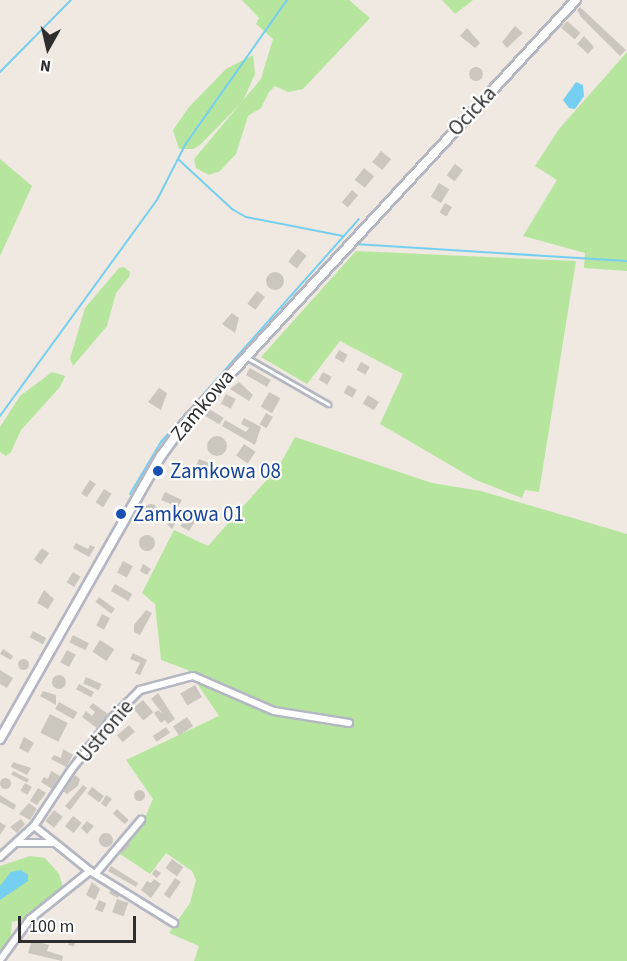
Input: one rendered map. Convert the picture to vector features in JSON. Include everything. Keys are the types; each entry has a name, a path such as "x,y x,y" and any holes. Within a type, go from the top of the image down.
{"street":[{"name":"Ocicka","path":"367,222 576,0"},
{"name":"Zamkowa","path":"0,739 161,456 244,356 367,222"},
{"name":"Ustronie","path":"0,857 34,826 71,770 140,690 193,676 274,711 349,723"},
{"path":"0,960 30,919 93,872 141,820"},
{"path":"34,826 93,872 174,923"},
{"path":"17,843 54,843"}],"lane":[{"path":"356,235 365,239"},
{"path":"244,356 328,404"}],"green space":[{"path":"242,0 349,0 370,18 303,89 288,92 275,86 269,92 261,108 248,116 236,154 220,171 209,175 196,168 194,159 261,79 273,39 256,24 259,18"},
{"path":"442,0 473,0 455,14"},
{"path":"627,52 627,271 584,268 585,253 523,236 557,180 535,166 559,129"},
{"path":"253,55 255,74 243,101 200,145 193,149 179,149 173,130 189,107 226,69"},
{"path":"0,159 32,186 0,256"},
{"path":"356,251 576,261 539,492 525,490 522,498 476,480 380,424 403,374 340,341 307,384 261,357"},
{"path":"124,267 130,272 129,277 116,293 107,326 73,366 70,359 85,308 119,268"},
{"path":"52,372 65,376 60,387 21,430 11,452 6,456 0,452 0,427 20,396"},
{"path":"295,437 432,483 481,491 627,534 627,961 194,961 199,946 169,933 190,903 196,880 192,871 166,853 150,874 117,852 144,820 153,799 126,760 219,716 188,670 161,660 155,604 142,593 174,530 208,546 279,466"},
{"path":"30,856 45,858 59,874 63,887 24,919 12,922 10,945 0,956 0,900 28,878 0,886 0,866"}],"water":[{"path":"576,82 583,85 584,96 575,109 569,108 563,100"},
{"path":"21,870 28,875 28,881 0,900 0,886 11,872"}],"building":[{"path":"580,7 626,50 620,56 581,17 577,10"},
{"path":"567,21 581,33 575,40 561,28"},
{"path":"515,26 523,33 507,48 502,42"},
{"path":"467,28 480,43 475,48 460,36"},
{"path":"584,36 594,47 588,54 577,44"},
{"path":"473,67 479,67 483,74 479,81 473,81 469,77 469,71"},
{"path":"381,151 391,159 382,170 372,162"},
{"path":"455,164 463,170 455,181 447,175"},
{"path":"364,168 374,176 365,188 355,180"},
{"path":"439,183 449,189 441,203 431,197"},
{"path":"352,190 358,195 348,207 342,202"},
{"path":"445,203 452,207 446,217 440,213"},
{"path":"298,249 307,256 297,268 288,262"},
{"path":"275,272 281,275 284,281 281,287 275,290 269,287 266,281 269,275"},
{"path":"257,291 265,297 255,310 247,304"},
{"path":"232,313 239,318 235,333 222,324"},
{"path":"339,350 348,355 343,363 335,358"},
{"path":"361,362 370,367 365,375 357,370"},
{"path":"250,368 271,380 267,387 246,375"},
{"path":"323,372 332,377 327,385 319,380"},
{"path":"239,382 253,395 249,401 230,389"},
{"path":"348,385 357,390 352,398 344,393"},
{"path":"159,388 167,393 161,410 148,402"},
{"path":"269,392 280,398 272,413 261,407"},
{"path":"226,394 236,399 231,409 221,404"},
{"path":"368,395 379,402 374,410 363,403"},
{"path":"209,409 224,418 219,425 205,416"},
{"path":"266,413 273,417 266,428 260,424"},
{"path":"244,418 261,427 255,445 222,426 225,420 246,432 249,428 241,424"},
{"path":"217,436 224,439 227,446 224,453 217,456 210,453 207,446 210,439"},
{"path":"244,444 256,452 248,463 236,456"},
{"path":"199,459 213,465 208,476 194,470"},
{"path":"90,480 96,484 87,497 81,493"},
{"path":"104,489 112,494 103,507 96,503"},
{"path":"165,492 182,500 178,507 161,500"},
{"path":"148,504 154,504 158,511 154,518 148,518 144,514 144,508"},
{"path":"187,512 197,518 189,531 180,526 187,519 184,517"},
{"path":"164,513 176,522 172,529 161,518"},
{"path":"147,535 153,537 155,543 153,549 147,551 141,549 139,543 141,537"},
{"path":"76,543 88,549 90,545 95,547 89,557 73,548"},
{"path":"42,548 49,553 41,565 34,559"},
{"path":"123,561 133,566 127,578 117,573"},
{"path":"143,564 151,569 147,575 140,571"},
{"path":"73,572 81,577 74,587 67,582"},
{"path":"115,584 132,594 128,601 111,591"},
{"path":"44,590 54,599 48,609 37,603"},
{"path":"99,597 115,609 111,614 95,602"},
{"path":"146,610 152,613 140,635 134,632 134,625"},
{"path":"102,614 110,618 104,630 96,626"},
{"path":"33,631 46,638 43,644 30,637"},
{"path":"73,635 89,643 85,650 69,642"},
{"path":"100,640 114,649 107,661 92,652"},
{"path":"3,649 13,656 11,660 0,654"},
{"path":"67,650 76,655 69,667 60,662"},
{"path":"133,653 147,660 140,675 135,673 140,663 130,659"},
{"path":"23,658 29,664 23,670 17,664"},
{"path":"0,670 13,678 7,688 0,684"},
{"path":"56,675 62,675 66,682 62,689 56,689 52,685 52,679"},
{"path":"86,677 102,684 99,690 83,683"},
{"path":"79,684 94,692 91,697 76,689"},
{"path":"195,685 202,697 187,706 180,694"},
{"path":"43,691 56,695 56,705 40,696"},
{"path":"158,693 175,719 168,724 165,720 161,723 154,713 158,710 163,714 151,699"},
{"path":"143,700 153,712 143,721 133,708"},
{"path":"59,702 77,712 73,719 55,709"},
{"path":"93,703 108,714 97,728 82,717 86,711 92,716 95,712 89,707"},
{"path":"50,714 68,723 58,742 40,733"},
{"path":"187,717 193,726 179,736 173,727"},
{"path":"129,725 135,732 123,742 117,735"},
{"path":"166,727 170,733 157,742 153,736"},
{"path":"24,737 34,743 28,753 19,748"},
{"path":"63,749 73,755 66,767 51,759 54,755 61,758"},
{"path":"13,762 31,768 27,775 11,767"},
{"path":"13,771 29,779 27,783 11,775"},
{"path":"51,771 60,776 52,789 41,782 44,777 48,779"},
{"path":"75,775 80,779 78,786 67,794 63,791"},
{"path":"5,778 9,779 9,787 5,788 1,787 0,783 1,779"},
{"path":"25,783 32,787 27,795 20,791"},
{"path":"83,785 87,788 70,810 65,806"},
{"path":"92,787 104,796 99,802 87,793"},
{"path":"38,788 46,793 37,805 30,801"},
{"path":"139,789 145,795 139,801 133,795"},
{"path":"0,795 16,805 14,810 0,802"},
{"path":"106,795 112,799 106,807 101,804"},
{"path":"29,803 37,809 30,820 19,814"},
{"path":"117,809 129,820 125,824 113,813"},
{"path":"54,810 63,817 54,828 45,821"},
{"path":"73,816 82,823 74,833 65,826"},
{"path":"21,819 25,824 17,833 10,827"},
{"path":"87,821 94,826 87,834 81,828"},
{"path":"0,822 6,826 0,835"},
{"path":"103,833 109,833 113,840 109,847 103,847 99,843 99,837"},
{"path":"128,842 131,845 122,853 120,850"},
{"path":"172,859 183,867 177,876 166,868"},
{"path":"111,866 138,883 136,887 108,871"},
{"path":"155,869 161,873 157,878 152,874"},
{"path":"175,878 181,882 170,898 164,895"},
{"path":"154,879 161,884 151,898 141,890 147,881 151,883"},
{"path":"92,882 100,889 95,900 86,895"},
{"path":"112,888 121,893 118,898 109,893"},
{"path":"117,899 128,903 123,916 112,912"},
{"path":"99,900 106,903 102,912 95,909"},
{"path":"70,939 76,941 74,947 68,945"},
{"path":"32,940 49,945 47,951 63,956 62,961 28,953"}],"waterway":[{"path":"0,72 71,0"},
{"path":"0,416 157,200 185,145 287,0"},
{"path":"442,151 579,4"},
{"path":"178,159 232,209 246,217 343,236"},
{"path":"130,494 161,442 359,219"},
{"path":"355,244 627,261"},
{"path":"254,354 325,277"},
{"path":"200,415 247,363"}],"place":[{"name":"Zamkowa 08","path":"158,471"},
{"name":"Zamkowa 01","path":"121,514"}]}
